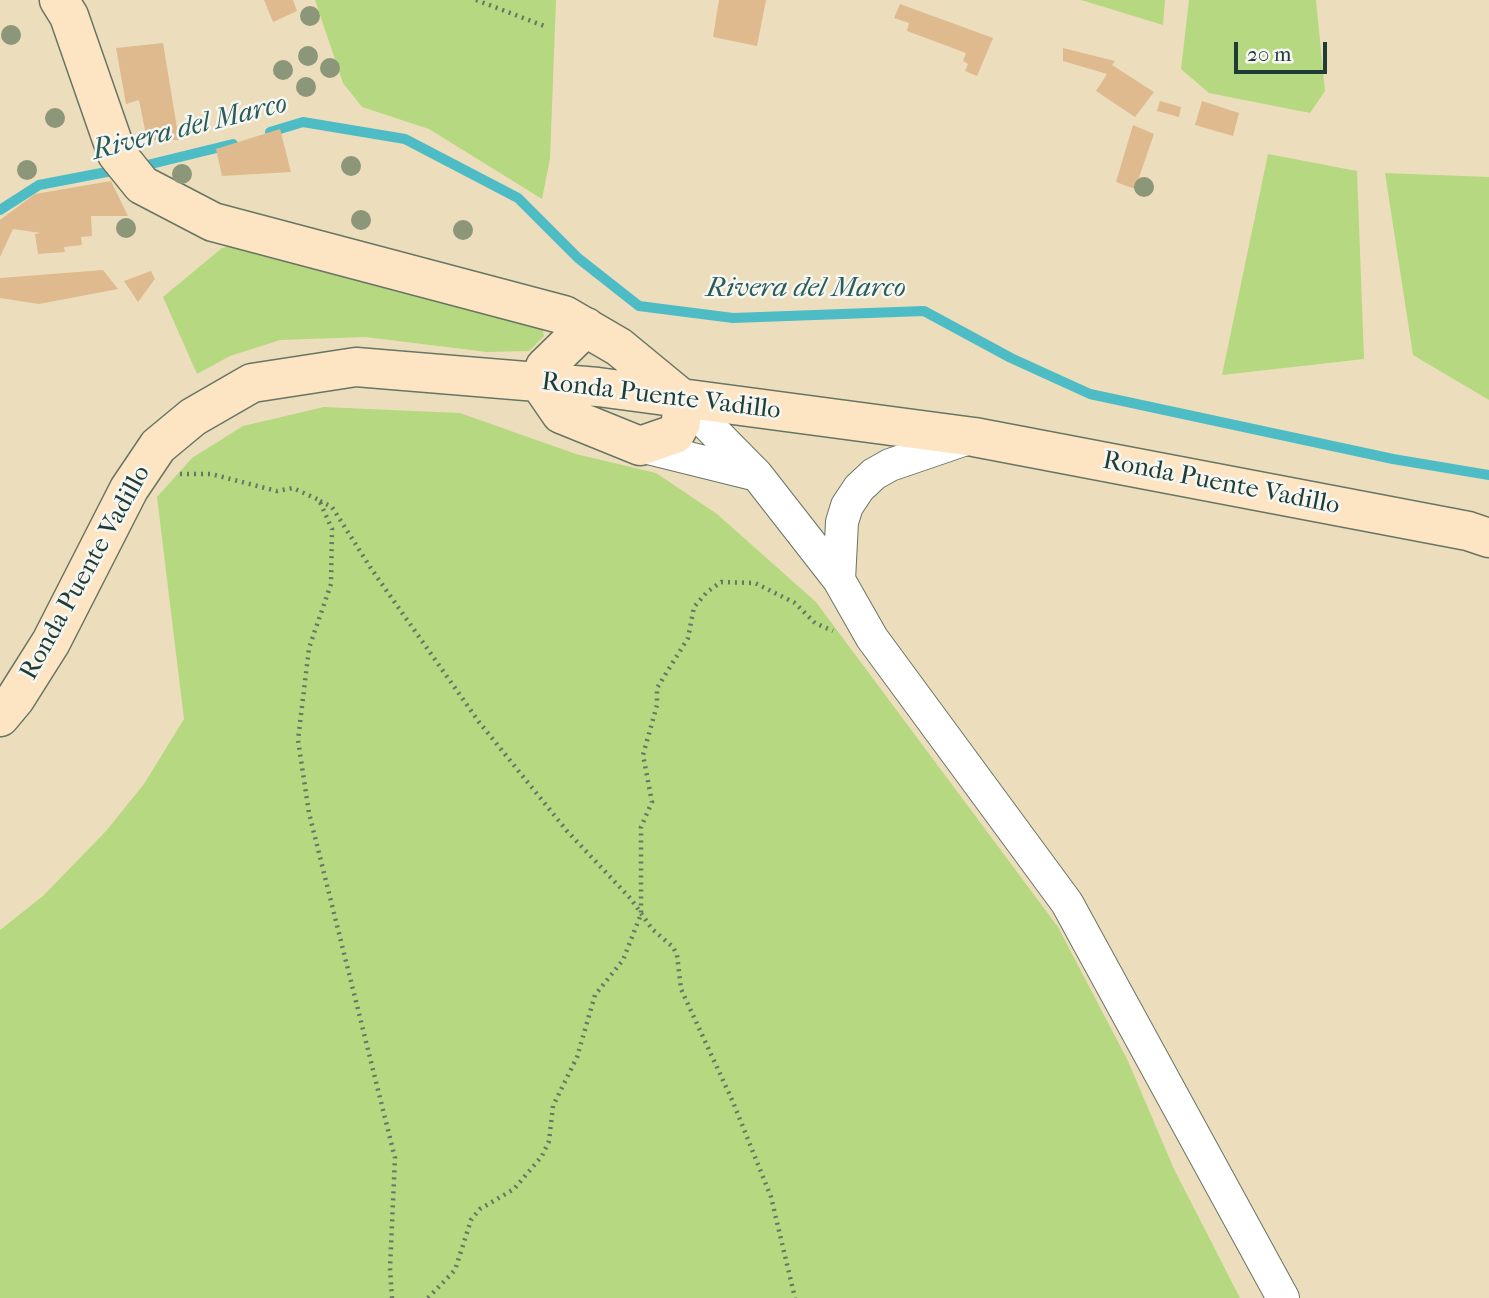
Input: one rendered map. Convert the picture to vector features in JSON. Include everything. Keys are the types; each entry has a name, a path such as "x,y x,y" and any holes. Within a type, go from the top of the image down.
{"main road":[{"path":"59,0 68,16 117,155 142,185 213,222 564,315 574,339"},
{"path":"574,339 619,347 682,399 681,423 675,434 640,446 561,414 539,382 545,367 574,339"},
{"name":"Ronda Puente Vadillo","path":"0,717 15,699 51,642 133,482 158,446 193,418 252,383 356,367 539,382 974,437 1468,531 1489,538"}],"street":[{"path":"682,399 757,475 839,580 869,633 1067,903 1283,1298"},
{"path":"839,580 842,522 847,506 859,488 874,474 890,465 974,437"},
{"path":"640,446 757,475"}],"path":[{"path":"476,0 547,27"},
{"path":"178,474 211,474 277,491 293,488 332,507 372,570 479,722 567,831 677,955 681,989 733,1102 771,1197 795,1298"},
{"path":"319,500 332,529 331,584 309,648 298,740 309,813 395,1158 391,1298"},
{"path":"428,1298 455,1270 471,1220 480,1209 514,1189 542,1156 549,1141 553,1106 577,1057 594,995 622,960 641,914 641,827 652,802 652,786 643,755 657,705 657,688 688,638 694,607 707,592 721,582 745,582 795,603 826,630 845,634 869,633"}],"green space":[{"path":"315,0 556,0 550,159 542,199 429,129 362,107 343,83"},
{"path":"1081,0 1165,0 1163,25"},
{"path":"1189,0 1316,0 1325,91 1310,113 1209,93 1181,69"},
{"path":"1268,154 1357,171 1364,359 1222,375"},
{"path":"1385,173 1489,177 1489,400 1413,355"},
{"path":"232,246 542,328 544,336 529,351 487,352 365,337 280,340 230,356 197,374 163,297 222,248"},
{"path":"324,407 460,413 576,454 656,473 717,514 816,602 1058,927 1128,1061 1174,1169 1240,1298 0,1298 0,930 43,896 106,831 144,784 184,719 157,497 192,458 243,426"}],"building":[{"path":"264,0 293,0 297,11 273,22"},
{"path":"719,0 766,0 757,46 713,37"},
{"path":"900,4 993,38 977,76 965,71 968,64 963,61 966,53 907,31 909,23 894,18"},
{"path":"163,43 179,140 147,140 139,100 126,104 116,48"},
{"path":"1063,48 1115,61 1112,65 1154,92 1135,117 1096,91 1107,74 1063,61"},
{"path":"1160,101 1181,107 1179,117 1157,111"},
{"path":"1202,101 1239,113 1233,136 1195,125"},
{"path":"1133,125 1154,134 1135,189 1116,182"},
{"path":"280,129 291,172 222,176 216,149"},
{"path":"111,181 128,216 91,216 92,236 81,237 82,245 64,247 65,252 38,254 35,234 41,233 13,229 0,257 0,220 35,194"},
{"path":"103,270 118,289 39,304 0,298 0,278"},
{"path":"151,271 155,279 138,302 124,281"}],"waterway":[{"name":"Rivera del Marco","path":"270,132 303,122 405,139 518,198 578,258 639,306 733,318 924,311 1011,358 1090,394 1393,459 1489,475"},
{"name":"Rivera del Marco","path":"139,167 233,144"},
{"name":"Rivera del Marco","path":"0,210 39,185 117,170"}]}
